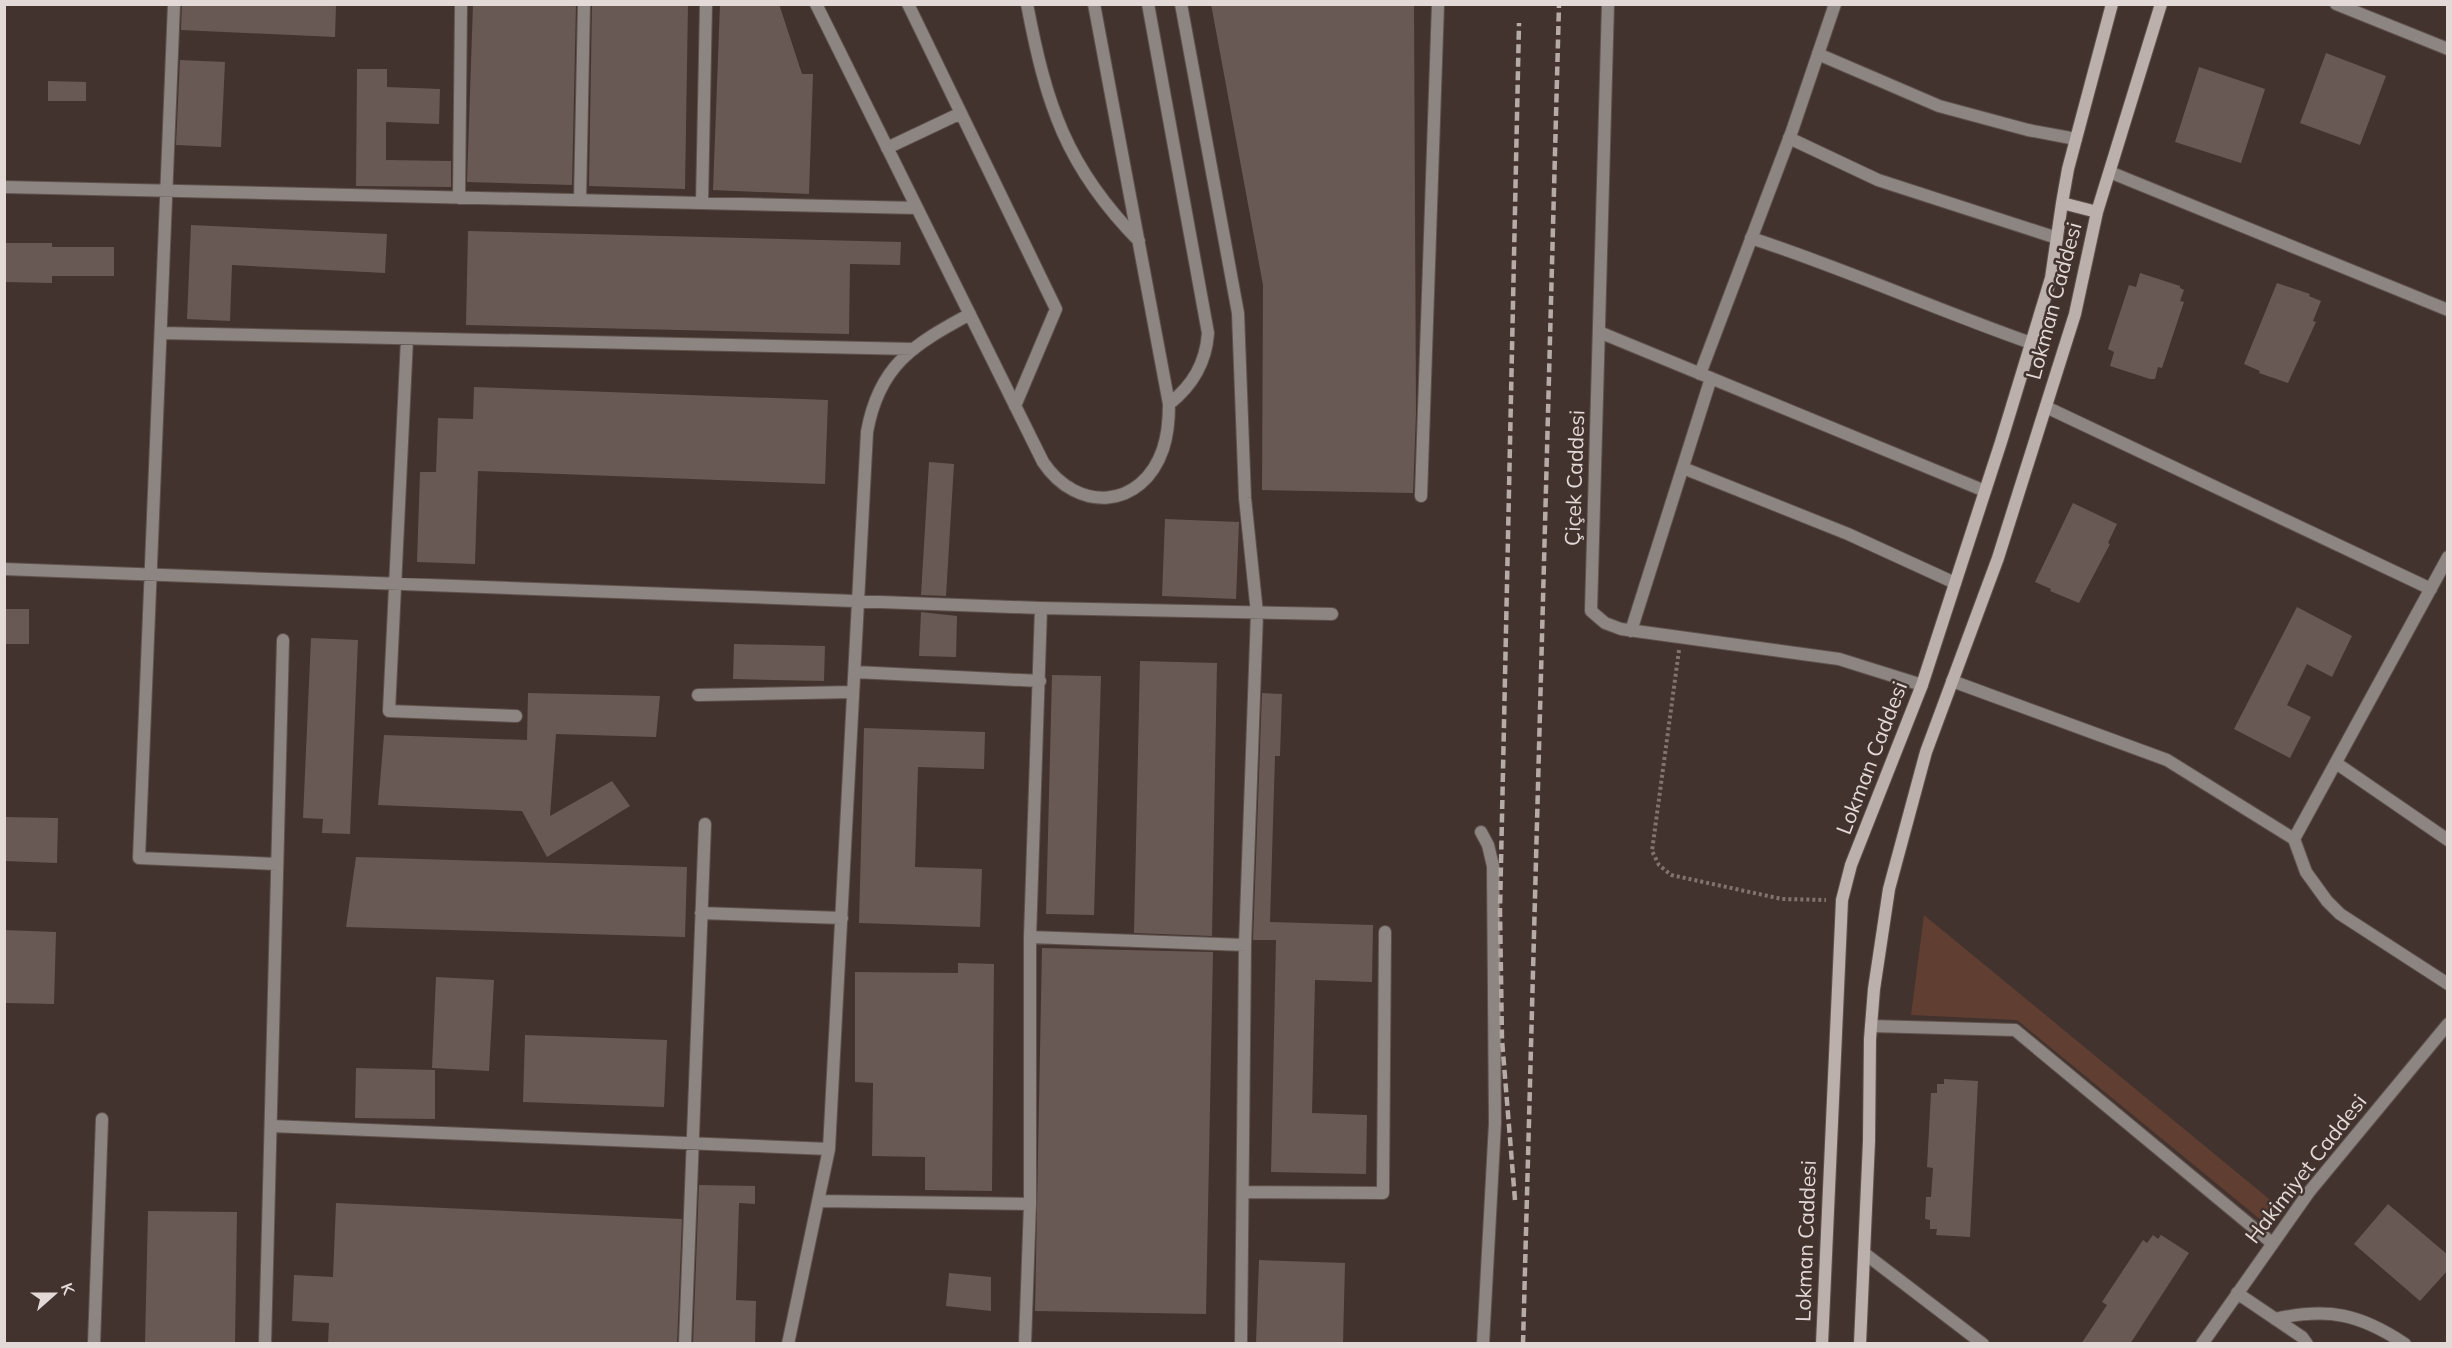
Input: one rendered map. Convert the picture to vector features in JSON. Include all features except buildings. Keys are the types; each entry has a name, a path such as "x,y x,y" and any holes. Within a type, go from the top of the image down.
{"street":[{"path":"174,4 139,858 277,864"},
{"path":"459,198 461,4"},
{"path":"580,200 584,4"},
{"path":"702,203 706,4"},
{"path":"816,4 1043,462 1059,483 1080,495 1102,498 1130,491 1152,470 1167,435 1169,404 1094,4"},
{"path":"908,4 1056,309 1016,406"},
{"path":"1027,4 1046,92 1065,142 1106,206 1139,242"},
{"path":"1148,4 1208,333 1207,347 1198,374 1169,404"},
{"path":"1181,4 1238,313 1245,498 1257,613 1245,945 1241,1344"},
{"path":"1421,496 1438,4"},
{"name":"Çiçek Caddesi","path":"1608,4 1591,611 1605,623 1631,631 1839,659 1922,685"},
{"path":"1631,631 1683,468 1706,376 1751,238 1789,138 1835,4"},
{"name":"Lokman Caddesi","path":"1822,1344 1842,900 1851,865 1922,685 2051,278 2062,203 2076,139 2112,4"},
{"name":"Lokman Caddesi","path":"1860,1344 1871,1026 1880,938 1899,842 1926,752 1998,558 2046,407 2075,314 2097,212 2112,173 2161,4"},
{"path":"2336,4 2448,49"},
{"path":"1818,54 1939,106 2028,130 2076,139"},
{"path":"887,148 961,113"},
{"path":"1789,138 1878,180 2057,238"},
{"path":"2112,173 2448,310"},
{"path":"4,187 917,208"},
{"path":"2062,203 2097,212"},
{"path":"1751,238 1834,265 1950,314 2031,343"},
{"path":"788,1344 829,1149 867,432 870,415 887,375 914,350 970,314"},
{"path":"1599,332 1985,491"},
{"path":"161,333 914,350"},
{"path":"407,339 389,711 516,716"},
{"path":"2046,407 2431,589"},
{"path":"1683,468 1848,534 1955,583"},
{"path":"2294,839 2448,557"},
{"path":"4,569 1041,608 1332,614"},
{"path":"1025,1344 1030,1204 1030,937 1041,608"},
{"path":"265,1344 283,640"},
{"path":"855,672 1040,681"},
{"path":"1952,681 2167,759 2294,839 2306,872 2327,901 2340,914 2448,984"},
{"path":"698,695 853,692"},
{"path":"2336,763 2448,840"},
{"path":"685,1344 705,824"},
{"path":"1481,832 1488,845 1493,866 1495,1123 1484,1344"},
{"path":"701,913 842,918"},
{"path":"1244,1192 1383,1193 1384,932"},
{"path":"1030,937 1245,945"},
{"name":"Hakimiyet Caddesi","path":"2202,1344 2309,1192 2448,1024"},
{"path":"1871,1026 2014,1030 2272,1244"},
{"path":"94,1344 102,1119"},
{"path":"271,1126 829,1149"},
{"path":"818,1201 1030,1204"},
{"path":"1864,1253 1983,1344"},
{"path":"2237,1293 2307,1344"},
{"path":"2275,1319 2310,1313 2344,1316 2375,1324 2405,1344"}],"path":[{"path":"1680,638 1653,851 1655,858 1671,874 1782,899 1842,900"}],"shaded area":[{"path":"1924,915 2274,1203 2261,1220 2017,1020 1911,1015"}],"railway":[{"path":"1523,1344 1559,4"},
{"path":"1515,1200 1502,1040 1500,911 1519,23"}]}
